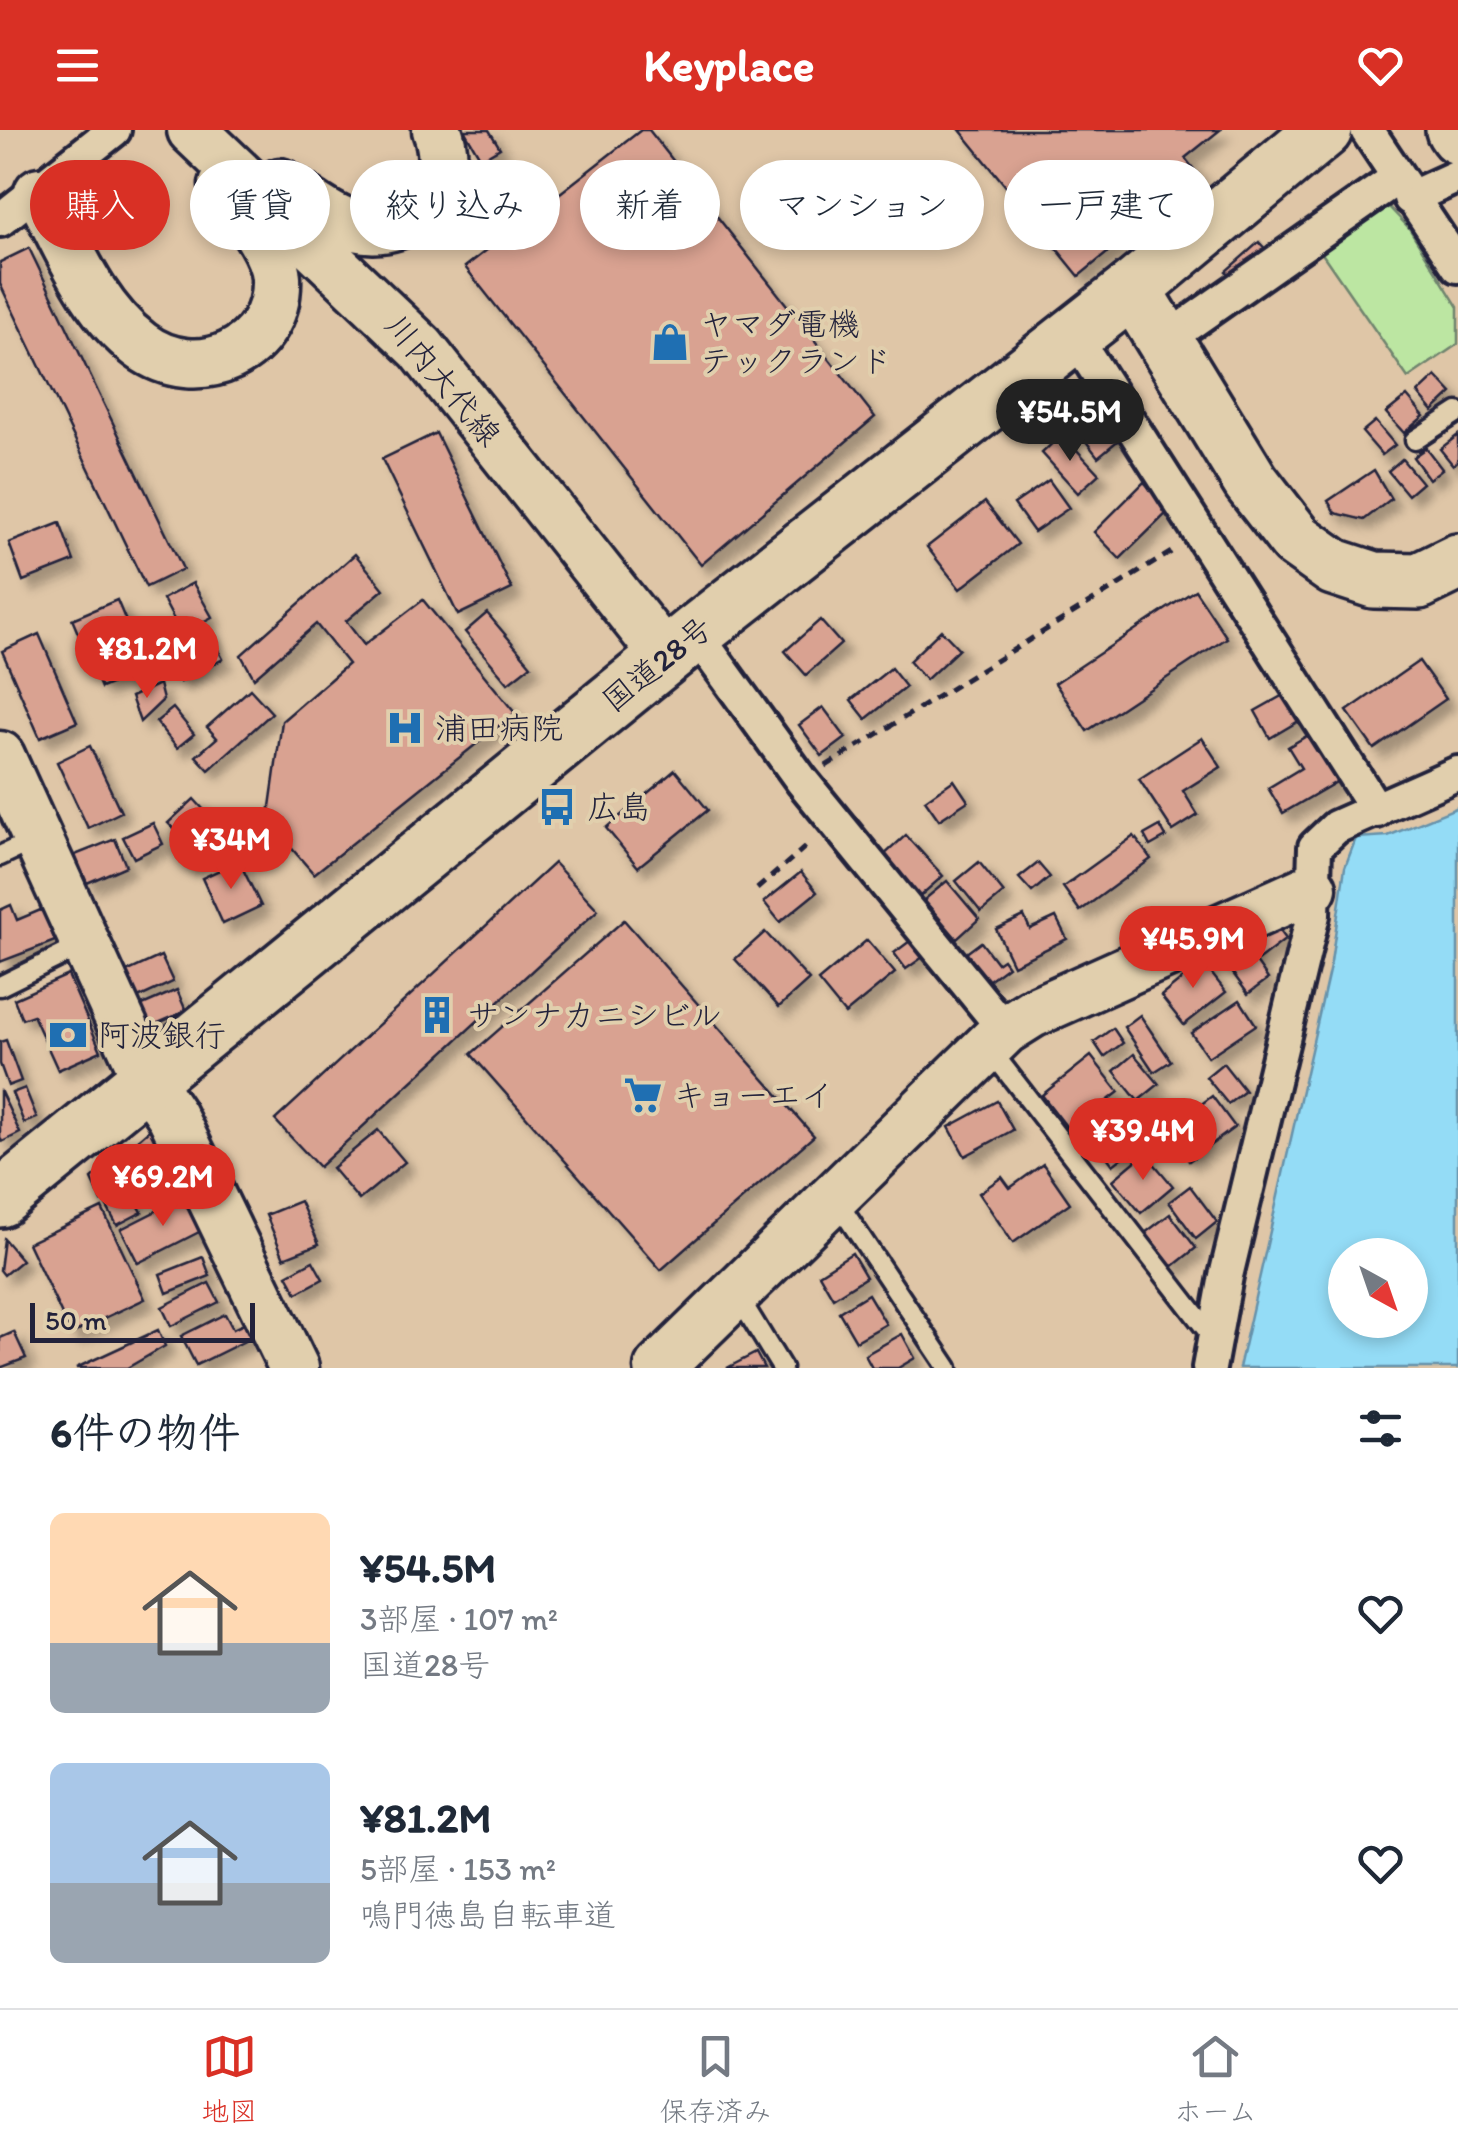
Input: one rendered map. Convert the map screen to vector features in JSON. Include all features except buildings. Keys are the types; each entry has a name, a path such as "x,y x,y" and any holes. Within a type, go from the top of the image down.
{"highway":[{"name":"国道28号","path":"0,1199 680,645 1133,289 1324,130"},
{"path":"1133,289 1251,482 1296,540 1334,567 1374,580 1419,581 1458,562"}],"main road":[{"path":"71,250 105,312 143,348 186,366 225,362 254,341 274,308 276,274 259,237 192,130"},
{"path":"192,130 343,223 378,226 411,220 431,200 444,174 437,130"},
{"name":"川内大代線","path":"192,130 421,348 680,645"},
{"path":"0,756 19,847 86,944 147,1079 172,1116 294,1368"},
{"path":"659,1368 996,1038 1032,1013 1312,888"}],"street":[{"path":"78,160 114,130"},
{"path":"1367,130 1458,266"},
{"path":"1167,339 1404,188 1458,176"},
{"path":"0,220 30,198"},
{"path":"1073,334 1377,810"},
{"path":"680,645 835,822 996,1038"},
{"path":"1213,1355 1226,1276 1313,915 1314,847 1336,827 1458,774"}],"lane":[{"path":"1415,440 1458,412"},
{"path":"0,986 86,944"},
{"path":"996,1038 1213,1355"},
{"path":"834,1196 948,1368"},
{"path":"736,1292 782,1368"}],"path":[{"path":"802,781 1202,533"},
{"path":"757,889 835,822"}],"green space":[{"path":"1386,204 1409,228 1458,307 1458,344 1408,378 1319,249"}],"water":[{"path":"1458,807 1458,1368 1239,1368 1331,962 1345,867 1356,838 1388,836"}],"place":[{"name":"ヤマダ電機 テックランド","path":"670,342"},
{"name":"浦田病院","path":"405,728"},
{"name":"広島","path":"557,807"},
{"name":"サンナカニシビル","path":"437,1015"},
{"name":"阿波銀行","path":"68,1035"},
{"name":"キョーエイ","path":"643,1095"}]}
